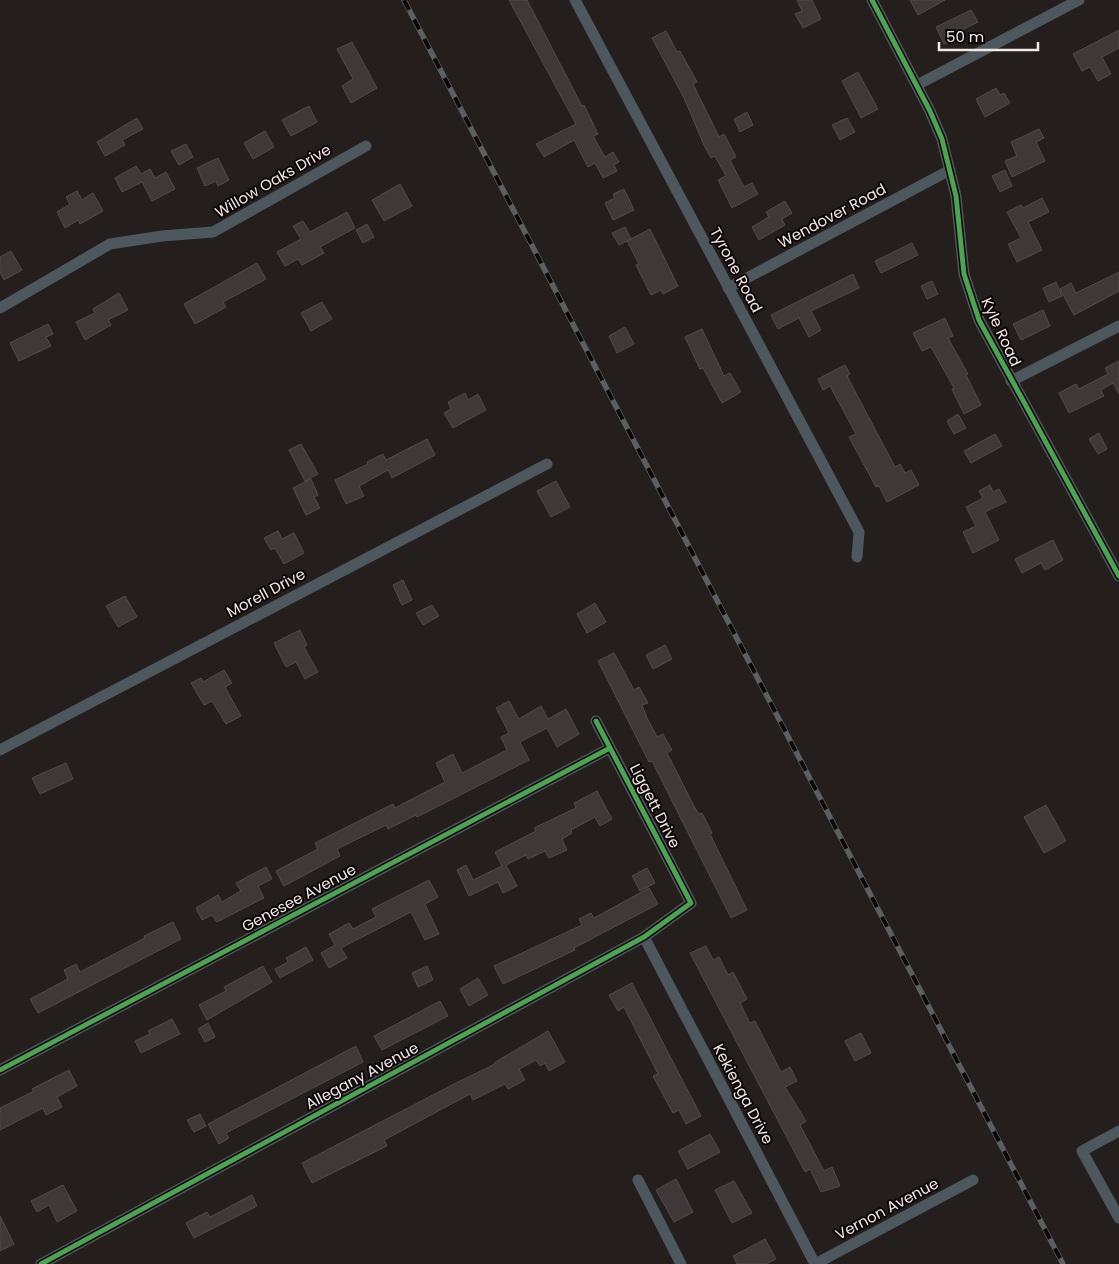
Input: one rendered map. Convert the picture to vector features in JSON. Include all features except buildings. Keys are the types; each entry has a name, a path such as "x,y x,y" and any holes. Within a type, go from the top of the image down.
{"street":[{"name":"Tyrone Road","path":"575,0 860,532 857,557"},
{"name":"Kyle Road","path":"872,0 917,85 942,140 956,196 964,274 979,320 1011,382 1119,576"},
{"path":"917,85 1080,0"},
{"name":"Willow Oaks Drive","path":"0,308 110,244 162,236 213,232 366,146"},
{"name":"Wendover Road","path":"728,288 950,170"},
{"path":"1011,382 1119,326"},
{"name":"Morell Drive","path":"0,750 547,464"},
{"name":"Liggett Drive","path":"596,721 691,903"},
{"name":"Genesee Avenue","path":"0,1070 610,748"},
{"name":"Allegany Avenue","path":"41,1264 644,937 691,903"},
{"name":"Kekienga Drive","path":"644,937 815,1264"},
{"path":"1119,1131 1082,1151 1119,1218"},
{"path":"638,1180 681,1264"},
{"name":"Vernon Avenue","path":"815,1264 973,1180"}],"railway":[{"path":"404,0 1063,1264"}],"cycle path":[{"path":"872,0 930,111 942,139 956,196 964,274 979,320 1119,576"},
{"path":"41,1264 644,937 691,903 596,721"},
{"path":"0,1070 610,748"}]}
